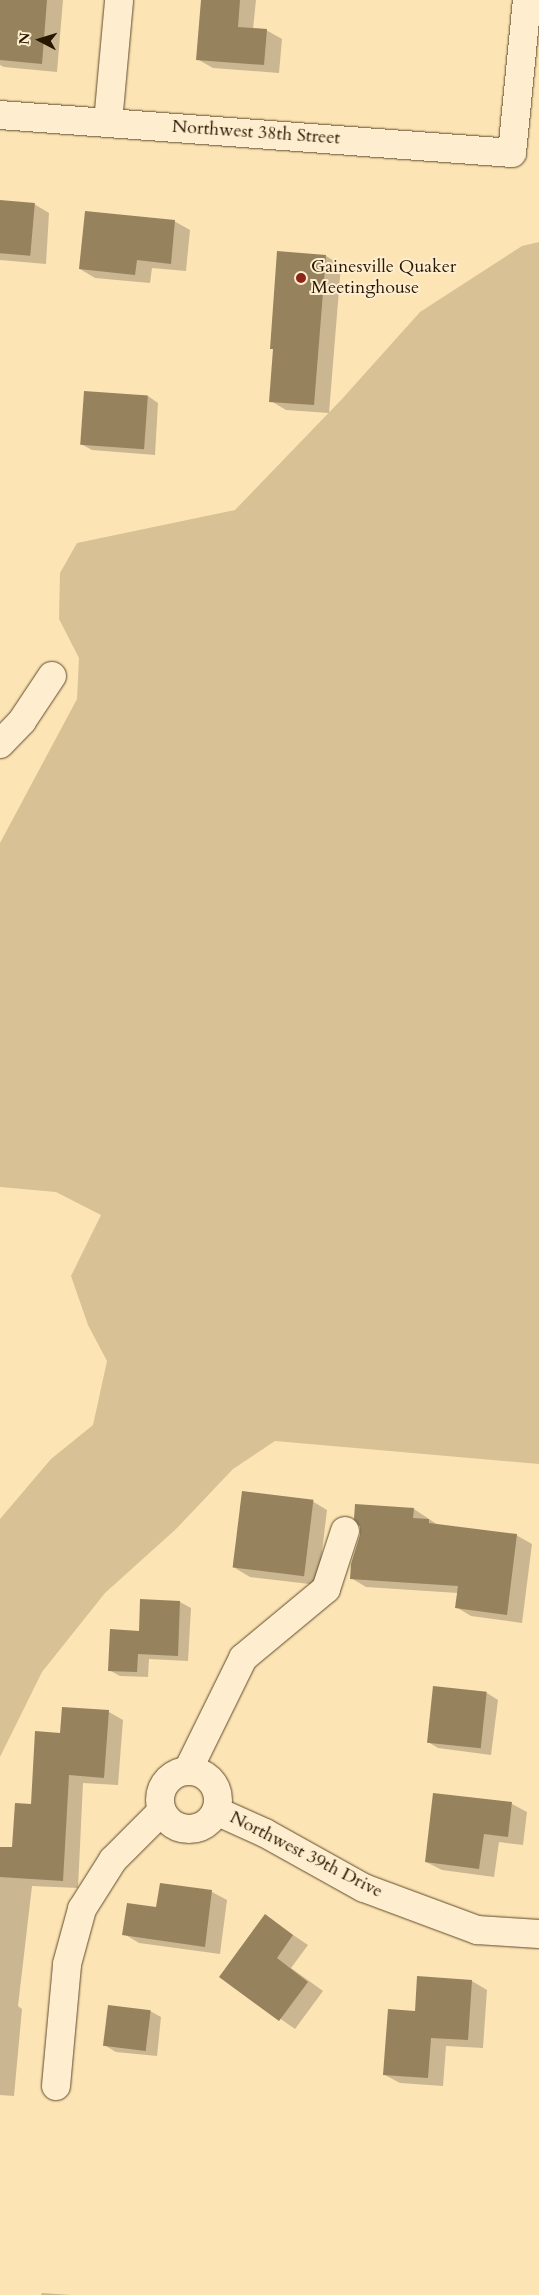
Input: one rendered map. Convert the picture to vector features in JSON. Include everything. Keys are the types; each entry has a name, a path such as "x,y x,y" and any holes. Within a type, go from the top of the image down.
{"street":[{"path":"108,122 119,0"},
{"name":"Northwest 38th Street","path":"0,115 512,153 527,0"},
{"path":"0,744 22,721 52,676"},
{"path":"56,2086 67,1964 82,1909 113,1860 161,1812 159,1801 161,1789 172,1776 188,1770 243,1658 326,1589 345,1530"},
{"name":"Northwest 39th Drive","path":"161,1812 168,1822 177,1828 189,1830 200,1828 210,1821 216,1811 218,1800 216,1788 210,1779 200,1772 188,1770"},
{"name":"Northwest 39th Drive","path":"216,1811 265,1833 364,1888 477,1930 539,1934"}],"shaded area":[{"path":"539,242 539,1464 275,1441 233,1469 176,1529 105,1593 42,1672 0,1757 0,1519 51,1459 93,1425 107,1361 88,1325 71,1276 101,1215 56,1192 0,1187 0,843 77,699 79,658 59,619 60,573 77,543 235,510 342,399 420,312 522,246"}],"building":[{"path":"0,0 47,0 42,64 0,60"},
{"path":"201,0 240,0 238,27 267,29 264,65 196,60"},
{"path":"0,200 35,203 30,256 0,253"},
{"path":"85,211 175,220 171,264 137,260 135,275 79,269"},
{"path":"277,251 326,255 314,405 269,402 273,349 270,349"},
{"path":"84,391 148,395 144,449 80,445"},
{"path":"242,1491 313,1500 304,1576 233,1567"},
{"path":"355,1504 414,1508 413,1518 429,1519 429,1523 517,1534 507,1615 455,1608 458,1586 350,1579 351,1564 360,1535 360,1527 354,1519"},
{"path":"140,1599 180,1601 178,1656 138,1654 137,1672 108,1671 110,1629 139,1631"},
{"path":"433,1686 487,1692 481,1748 427,1743"},
{"path":"62,1707 109,1710 104,1778 69,1775 63,1881 0,1877 0,1847 12,1847 15,1803 31,1804 35,1731 60,1733"},
{"path":"433,1793 512,1802 508,1837 484,1834 479,1869 425,1862"},
{"path":"160,1883 212,1890 205,1947 122,1935 127,1903 156,1907"},
{"path":"265,1914 293,1935 277,1958 308,1982 279,2021 219,1977"},
{"path":"417,1976 472,1980 468,2040 431,2038 428,2078 383,2075 388,2009 415,2011"},
{"path":"108,2005 151,2010 146,2051 103,2046"}],"place":[{"name":"Gainesville Quaker Meetinghouse","path":"301,278"}]}
